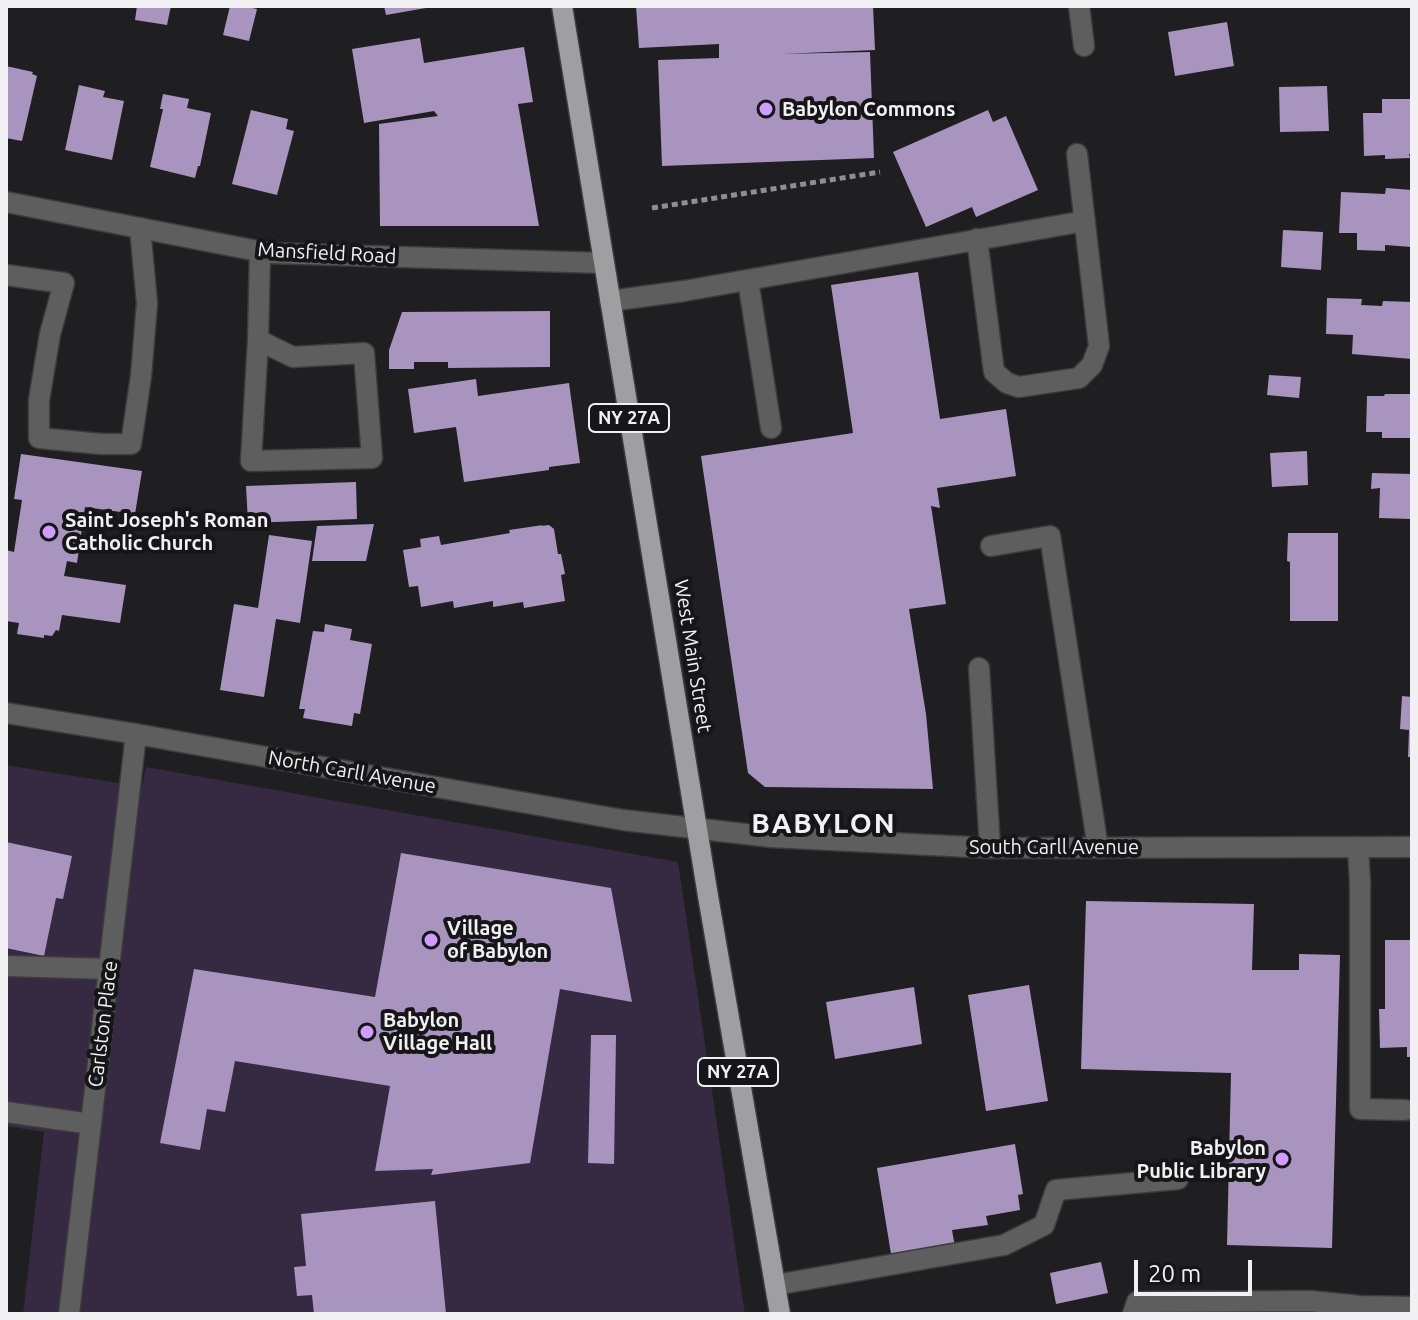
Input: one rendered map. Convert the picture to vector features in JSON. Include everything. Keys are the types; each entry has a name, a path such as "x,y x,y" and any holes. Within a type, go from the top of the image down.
{"main road":[{"name":"West Main Street","path":"562,6 780,1314"}],"street":[{"path":"1079,6 1084,46"},
{"path":"977,239 994,372 1007,383 1019,387 1079,378 1092,365 1099,346 1077,154"},
{"name":"Mansfield Road","path":"6,202 268,253 604,263"},
{"path":"610,301 684,291 1085,221"},
{"path":"6,275 64,283 50,334 41,387 39,438 131,444 147,303 140,228"},
{"path":"258,340 293,357 364,353 372,458 251,461 260,251"},
{"path":"748,280 771,428"},
{"path":"991,546 1050,536 1098,848"},
{"path":"979,668 990,848"},
{"name":"North Carll Avenue","path":"6,713 623,820 697,829"},
{"name":"Carlston Place","path":"69,1314 136,734"},
{"name":"South Carll Avenue","path":"697,829 771,837 990,848 1412,847"},
{"path":"1358,847 1360,1109 1405,1110"},
{"path":"6,966 109,969"},
{"path":"6,1112 91,1124"},
{"path":"775,1285 1004,1245 1044,1225 1056,1190 1178,1179"},
{"path":"1133,1314 1137,1302 1310,1301 1412,1307"}],"path":[{"path":"652,208 880,172"}],"shaded area":[{"path":"6,765 142,787 146,767 678,862 745,1314 23,1314 44,1132 6,1126"}],"building":[{"path":"137,6 171,6 167,25 135,20"},
{"path":"230,6 257,9 249,41 223,35"},
{"path":"384,6 426,6 426,8 386,15"},
{"name":"Babylon Commons","path":"636,6 873,6 875,50 782,54 870,52 874,158 662,166 658,60 719,58 719,44 639,48"},
{"path":"1227,22 1234,66 1175,76 1168,32"},
{"path":"420,38 424,63 524,47 533,102 518,104 539,226 380,226 379,124 438,116 434,111 364,123 352,49"},
{"path":"6,66 33,72 37,76 22,141 6,138"},
{"path":"79,85 105,91 103,97 124,101 112,160 65,150"},
{"path":"1327,86 1329,131 1280,132 1279,87"},
{"path":"163,94 189,99 187,108 211,113 195,178 150,167 163,109 160,109"},
{"path":"1382,99 1412,99 1410,158 1364,156 1363,113 1382,113"},
{"path":"251,110 288,119 286,129 294,131 277,195 232,184"},
{"path":"988,110 993,122 1006,116 1038,190 976,217 972,207 926,227 893,152"},
{"path":"1386,188 1412,190 1412,247 1385,245 1385,251 1357,250 1357,233 1339,233 1341,192 1385,194"},
{"path":"1283,230 1323,232 1321,270 1281,267"},
{"path":"918,272 940,419 1006,409 1016,476 937,488 940,508 931,506 946,604 909,609 926,714 933,789 765,787 748,773 701,456 853,433 831,285"},
{"path":"1327,298 1362,299 1361,305 1382,306 1383,301 1412,302 1412,359 1352,354 1353,335 1326,334"},
{"path":"550,311 550,367 448,368 448,362 414,362 414,369 389,369 389,350 402,312"},
{"path":"1269,375 1301,377 1299,398 1267,395"},
{"path":"476,379 478,396 569,383 580,463 464,482 456,427 414,433 408,389"},
{"path":"1412,394 1410,438 1382,438 1382,432 1366,432 1367,396"},
{"path":"1307,451 1308,485 1272,487 1270,453"},
{"name":"Saint Joseph's Roman Catholic Church","path":"21,454 142,471 135,514 85,507 77,563 67,561 64,576 126,585 120,623 62,615 59,631 56,630 52,636 44,635 44,638 17,634 19,623 6,621 6,550 14,552 22,500 14,499"},
{"path":"1372,473 1412,474 1411,519 1379,518 1380,488 1371,489"},
{"path":"356,482 357,519 248,523 246,486"},
{"path":"374,524 366,561 312,561 317,526"},
{"path":"543,525 554,529 565,574 561,575 565,601 524,608 523,602 493,607 493,601 454,608 453,601 421,607 418,586 409,587 403,550 421,547 420,539 439,536 441,545"},
{"path":"1288,533 1338,533 1338,621 1290,621"},
{"path":"269,535 312,541 300,623 276,619 264,697 220,690 234,604 258,608"},
{"path":"325,624 352,629 350,640 372,644 360,714 354,713 352,726 303,718 305,709 299,709 313,631 324,632"},
{"path":"1402,696 1412,697 1412,757 1408,757 1409,730 1400,729"},
{"path":"6,842 72,856 63,899 56,898 44,956 6,948"},
{"name":"Babylon Village Hall","path":"401,853 611,888 632,1002 560,989 530,1163 431,1175 433,1169 375,1171 390,1086 235,1061 225,1112 207,1109 200,1150 160,1143 194,969 375,997"},
{"name":"Babylon Public Library","path":"1086,901 1254,904 1252,970 1299,970 1299,954 1340,955 1332,1248 1227,1245 1231,1073 1081,1069"},
{"path":"1385,940 1411,940 1412,1057 1407,1057 1407,1047 1380,1048 1379,1009 1385,1009"},
{"path":"1029,985 1048,1101 986,1111 968,995"},
{"path":"914,987 922,1044 835,1059 826,1002"},
{"path":"591,1035 616,1035 614,1164 588,1163"},
{"path":"1015,1144 1023,1194 1018,1195 1020,1210 986,1216 988,1225 952,1230 955,1247 891,1254 877,1168"},
{"path":"435,1201 446,1314 314,1314 312,1295 297,1296 294,1267 306,1266 301,1214"},
{"path":"1101,1262 1108,1293 1056,1304 1050,1273"}],"place":[{"name":"Babylon Commons","path":"766,109"},
{"name":"Saint Joseph's Roman Catholic Church","path":"49,532"},
{"name":"Village of Babylon","path":"431,940"},
{"name":"Babylon Village Hall","path":"367,1032"},
{"name":"Babylon Public Library","path":"1282,1159"}],"district":[{"name":"BABYLON","path":"824,824"}]}
